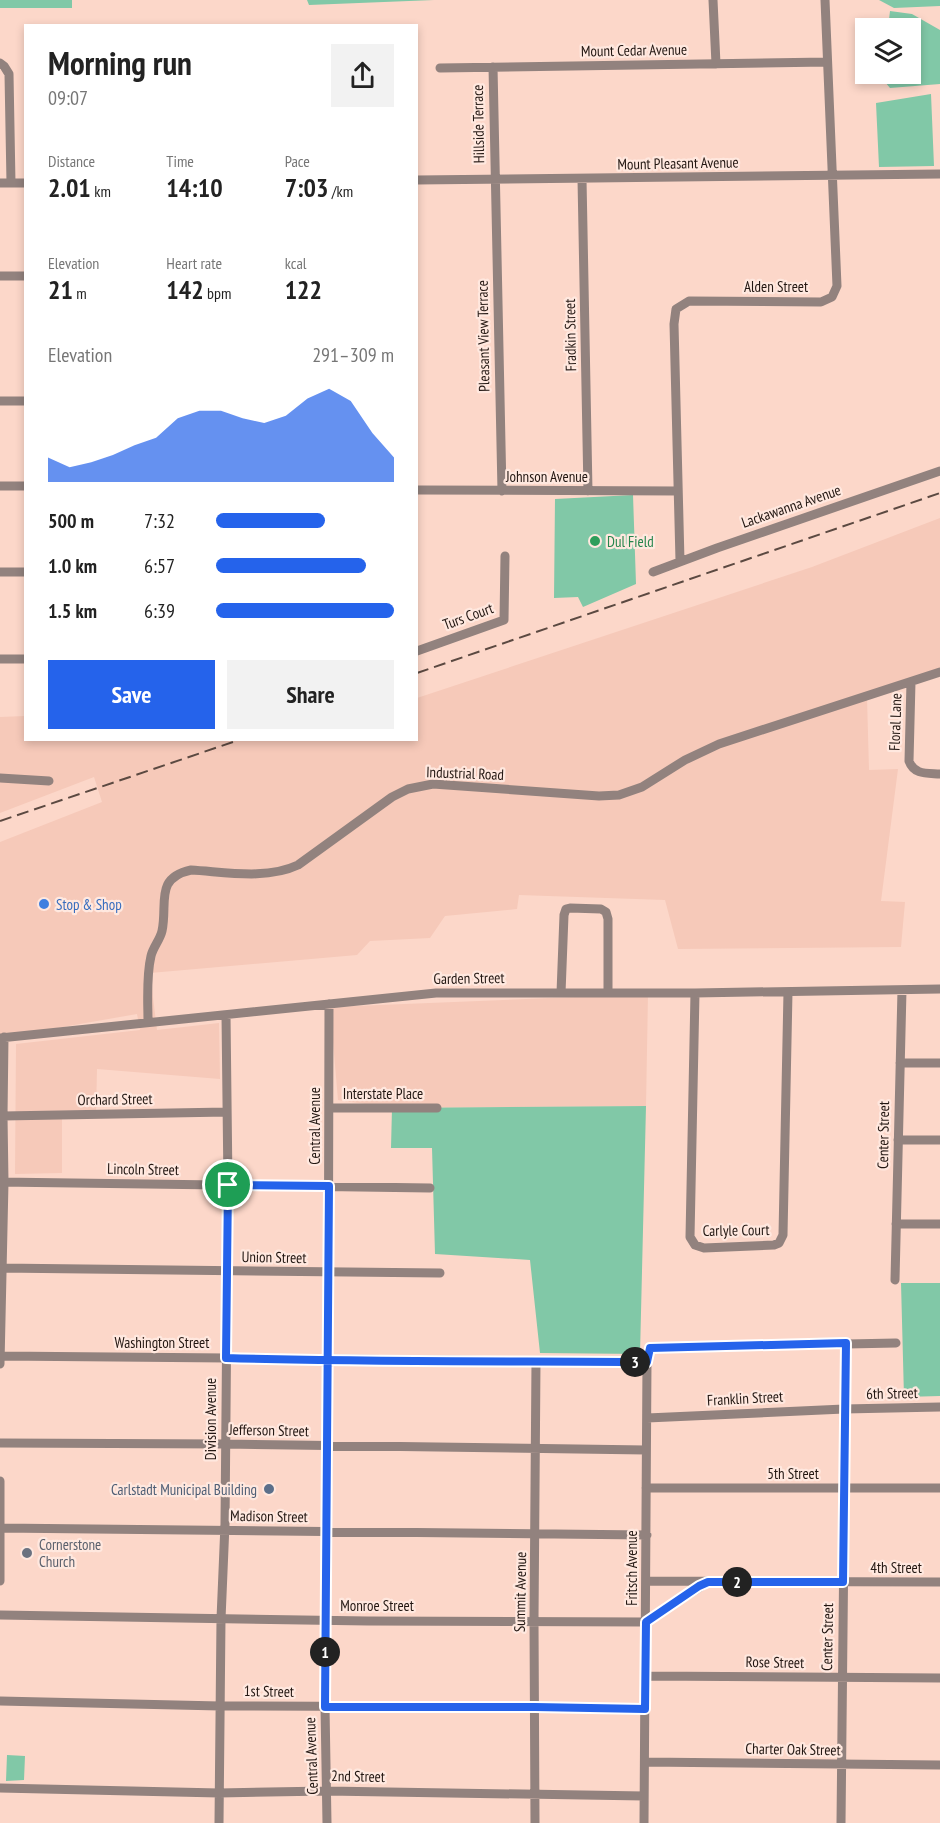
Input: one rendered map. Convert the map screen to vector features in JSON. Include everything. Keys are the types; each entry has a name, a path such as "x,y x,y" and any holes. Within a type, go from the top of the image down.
{"street":[{"path":"713,0 716,64"},
{"name":"Alden Street","path":"681,561 674,324 676,309 688,301 821,302 832,297 837,286 825,0"},
{"name":"Mount Cedar Avenue","path":"440,68 827,62"},
{"path":"0,63 9,74 11,183"},
{"name":"Hillside Terrace","path":"493,67 494,180"},
{"name":"Mount Pleasant Avenue","path":"418,180 940,174"},
{"name":"Fradkin Street","path":"582,179 588,491"},
{"name":"Pleasant View Terrace","path":"494,180 502,490"},
{"path":"0,183 24,183"},
{"path":"0,276 24,276"},
{"path":"0,401 24,401"},
{"name":"Lackawanna Avenue","path":"653,572 940,471"},
{"path":"0,486 24,486"},
{"name":"Johnson Avenue","path":"418,490 678,491"},
{"name":"Turs Court","path":"418,651 504,620 505,556"},
{"path":"0,572 24,572"},
{"path":"0,658 24,659"},
{"name":"Industrial Road","path":"148,1022 150,959 162,933 164,892 171,880 184,872 191,870 267,874 287,870 298,865 392,797 420,785 599,796 630,792 685,760 719,744 940,672"},
{"name":"Floral Lane","path":"911,682 909,761 913,769 918,772 940,774"},
{"path":"0,778 49,781"},
{"path":"561,993 564,915 566,909 570,908 601,909 606,912 608,919 608,993"},
{"name":"Garden Street","path":"2,1037 436,993 695,993 940,989"},
{"name":"Center Street","path":"895,1280 902,990"},
{"name":"Carlyle Court","path":"695,993 690,1237 695,1245 704,1248 774,1245 782,1239 788,992"},
{"name":"Central Avenue","path":"327,1823 325,1620 328,1445 329,1004"},
{"name":"Division Avenue","path":"219,1823 221,1619 225,1531 228,1185 226,1015"},
{"path":"0,1364 2,1037"},
{"path":"900,1063 940,1063"},
{"name":"Interstate Place","path":"330,1108 437,1108"},
{"name":"Orchard Street","path":"3,1116 227,1112"},
{"path":"898,1140 940,1140"},
{"name":"Lincoln Street","path":"2,1182 430,1188"},
{"path":"896,1224 940,1224"},
{"name":"Union Street","path":"1,1268 440,1273"},
{"path":"846,1343 896,1343"},
{"name":"Center Street","path":"841,1823 846,1343"},
{"name":"Fritsch Avenue","path":"644,1823 647,1362 650,1348 846,1343"},
{"name":"Washington Street","path":"0,1356 647,1362"},
{"name":"Summit Avenue","path":"535,1823 536,1361"},
{"name":"6th Street","path":"844,1409 940,1407"},
{"name":"Franklin Street","path":"647,1418 844,1409"},
{"name":"Jefferson Street","path":"0,1443 646,1450"},
{"path":"0,1481 0,1581"},
{"name":"5th Street","path":"646,1488 940,1488"},
{"name":"Madison Street","path":"1,1528 647,1535"},
{"name":"4th Street","path":"647,1581 940,1582"},
{"path":"646,1622 708,1582"},
{"name":"Monroe Street","path":"0,1615 646,1622"},
{"name":"Rose Street","path":"646,1676 940,1678"},
{"name":"1st Street","path":"0,1701 220,1706 645,1709"},
{"name":"Charter Oak Street","path":"645,1762 940,1765"},
{"name":"2nd Street","path":"0,1788 219,1793 327,1791 644,1796"}],"shaded area":[{"path":"940,518 940,673 867,698 869,770 898,769 881,901 905,902 901,947 678,949 665,900 519,895 517,909 445,916 430,938 370,941 357,955 150,973 157,1030 219,1023 220,1079 97,1069 96,1114 62,1117 62,1173 15,1174 16,1044 140,1030 137,1014 0,1038 0,842 102,802 94,777 0,813 0,717 24,716 24,741 418,741 418,698 812,567"},
{"path":"648,994 646,1106 392,1108 338,1100 330,1007"}],"green space":[{"path":"0,0 72,0 72,8 0,8"},
{"path":"307,0 434,0 309,5"},
{"path":"879,0 940,0 940,6 894,8"},
{"path":"890,11 912,14 919,18 889,18"},
{"path":"921,19 940,30 940,84 890,88 887,84 921,84"},
{"path":"931,94 934,166 879,167 876,103"},
{"name":"Dul Field","path":"633,495 636,584 583,607 578,597 554,598 555,499"},
{"path":"646,1106 640,1354 540,1353 530,1260 435,1254 432,1148 391,1148 392,1108"},
{"path":"901,1283 940,1283 940,1396 904,1397"},
{"path":"7,1755 25,1756 24,1780 6,1781"}],"railway":[{"path":"418,673 940,493"},
{"path":"0,821 236,741"}],"place":[{"name":"Dul Field","path":"595,541"},
{"name":"Stop & Shop","path":"44,904"},
{"name":"Carlstadt Municipal Building","path":"269,1489"},
{"name":"Cornerstone Church","path":"27,1553"}],"route":[{"path":"228,1185 226,1358 282,1359 328,1359 440,1360 592,1362 647,1362 650,1348 846,1343 843,1582 708,1582 699,1586 646,1622 645,1709 325,1707 328,1445 328,1359 328,1272 329,1186 228,1185"}]}
